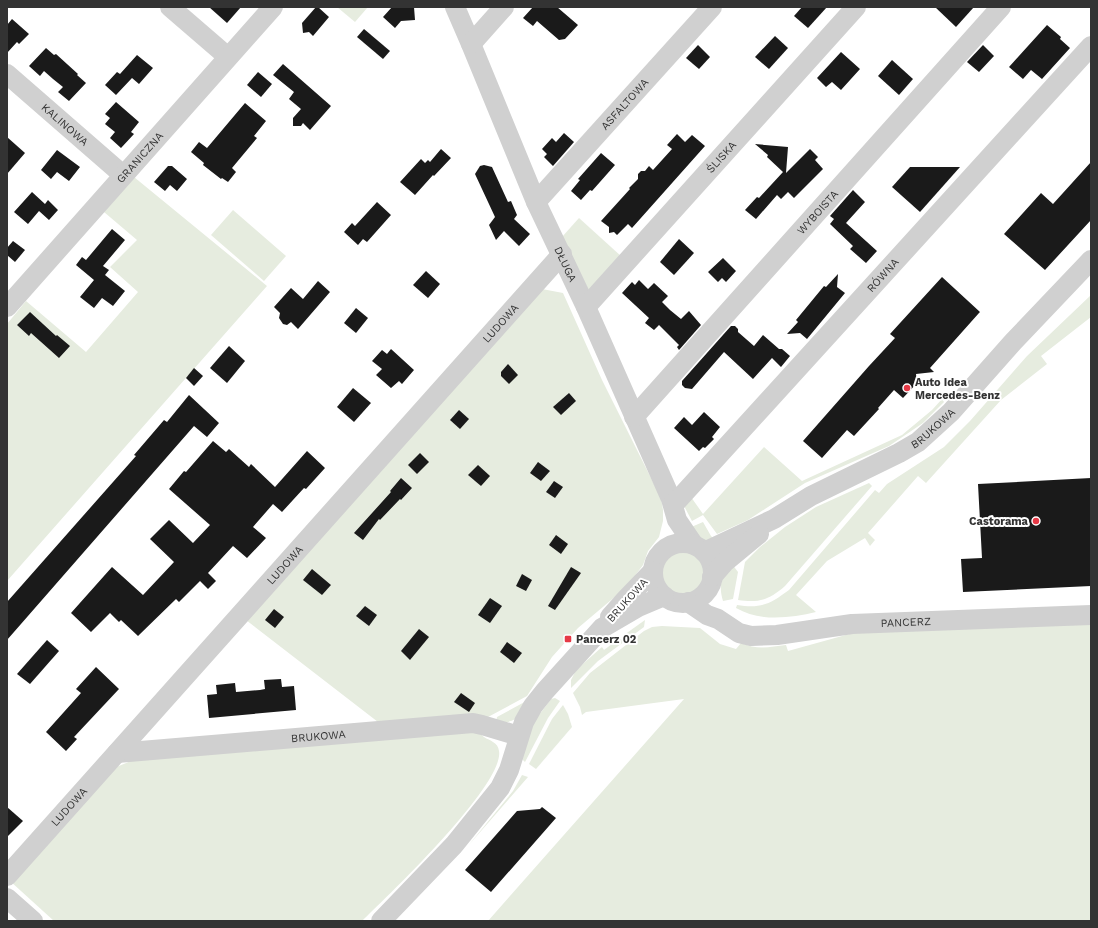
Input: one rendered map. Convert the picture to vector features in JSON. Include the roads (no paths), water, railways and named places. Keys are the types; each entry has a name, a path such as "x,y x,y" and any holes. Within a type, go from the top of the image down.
{"street":[{"path":"170,7 228,57"},
{"name":"GRANICZNA","path":"7,307 272,7"},
{"name":"DŁUGA","path":"455,7 472,44 536,202 586,307 675,512 699,549"},
{"path":"472,44 504,7"},
{"name":"ASFALTOWA","path":"536,202 712,7"},
{"name":"ŚLISKA","path":"586,307 856,7"},
{"name":"WYBOISTA","path":"634,417 1001,7"},
{"name":"RÓWNA","path":"675,512 678,501 1091,46"},
{"name":"KALINOWA","path":"7,74 123,175"},
{"name":"LUDOWA","path":"7,876 562,254"},
{"name":"BRUKOWA","path":"699,549 774,519 811,496 899,453 918,442 951,412 1013,342 1091,260"},
{"path":"668,546 675,512"},
{"name":"BRUKOWA","path":"710,583 725,562 760,533 774,519"},
{"path":"681,543 699,549 711,564 710,583 700,598 688,602 673,601 664,596 656,587 653,579 652,571 658,555 668,546 681,543"},
{"name":"BRUKOWA","path":"381,921 454,845 500,788 509,770 519,736 528,714 541,696 602,628 619,606 652,571"},
{"name":"PANCERZ","path":"710,583 713,604 719,618 724,623"},
{"name":"BRUKOWA","path":"602,628 638,607 664,596"},
{"name":"PANCERZ","path":"688,602 707,615 724,623 739,633 759,636 852,624 1091,616"},
{"name":"BRUKOWA","path":"117,753 470,723 480,724 519,736"},
{"path":"7,898 33,921"}],"place":[{"name":"Auto Idea Mercedes-Benz","path":"907,388"},
{"name":"Castorama","path":"1036,521"},
{"name":"Pancerz 02","path":"568,639"}]}
